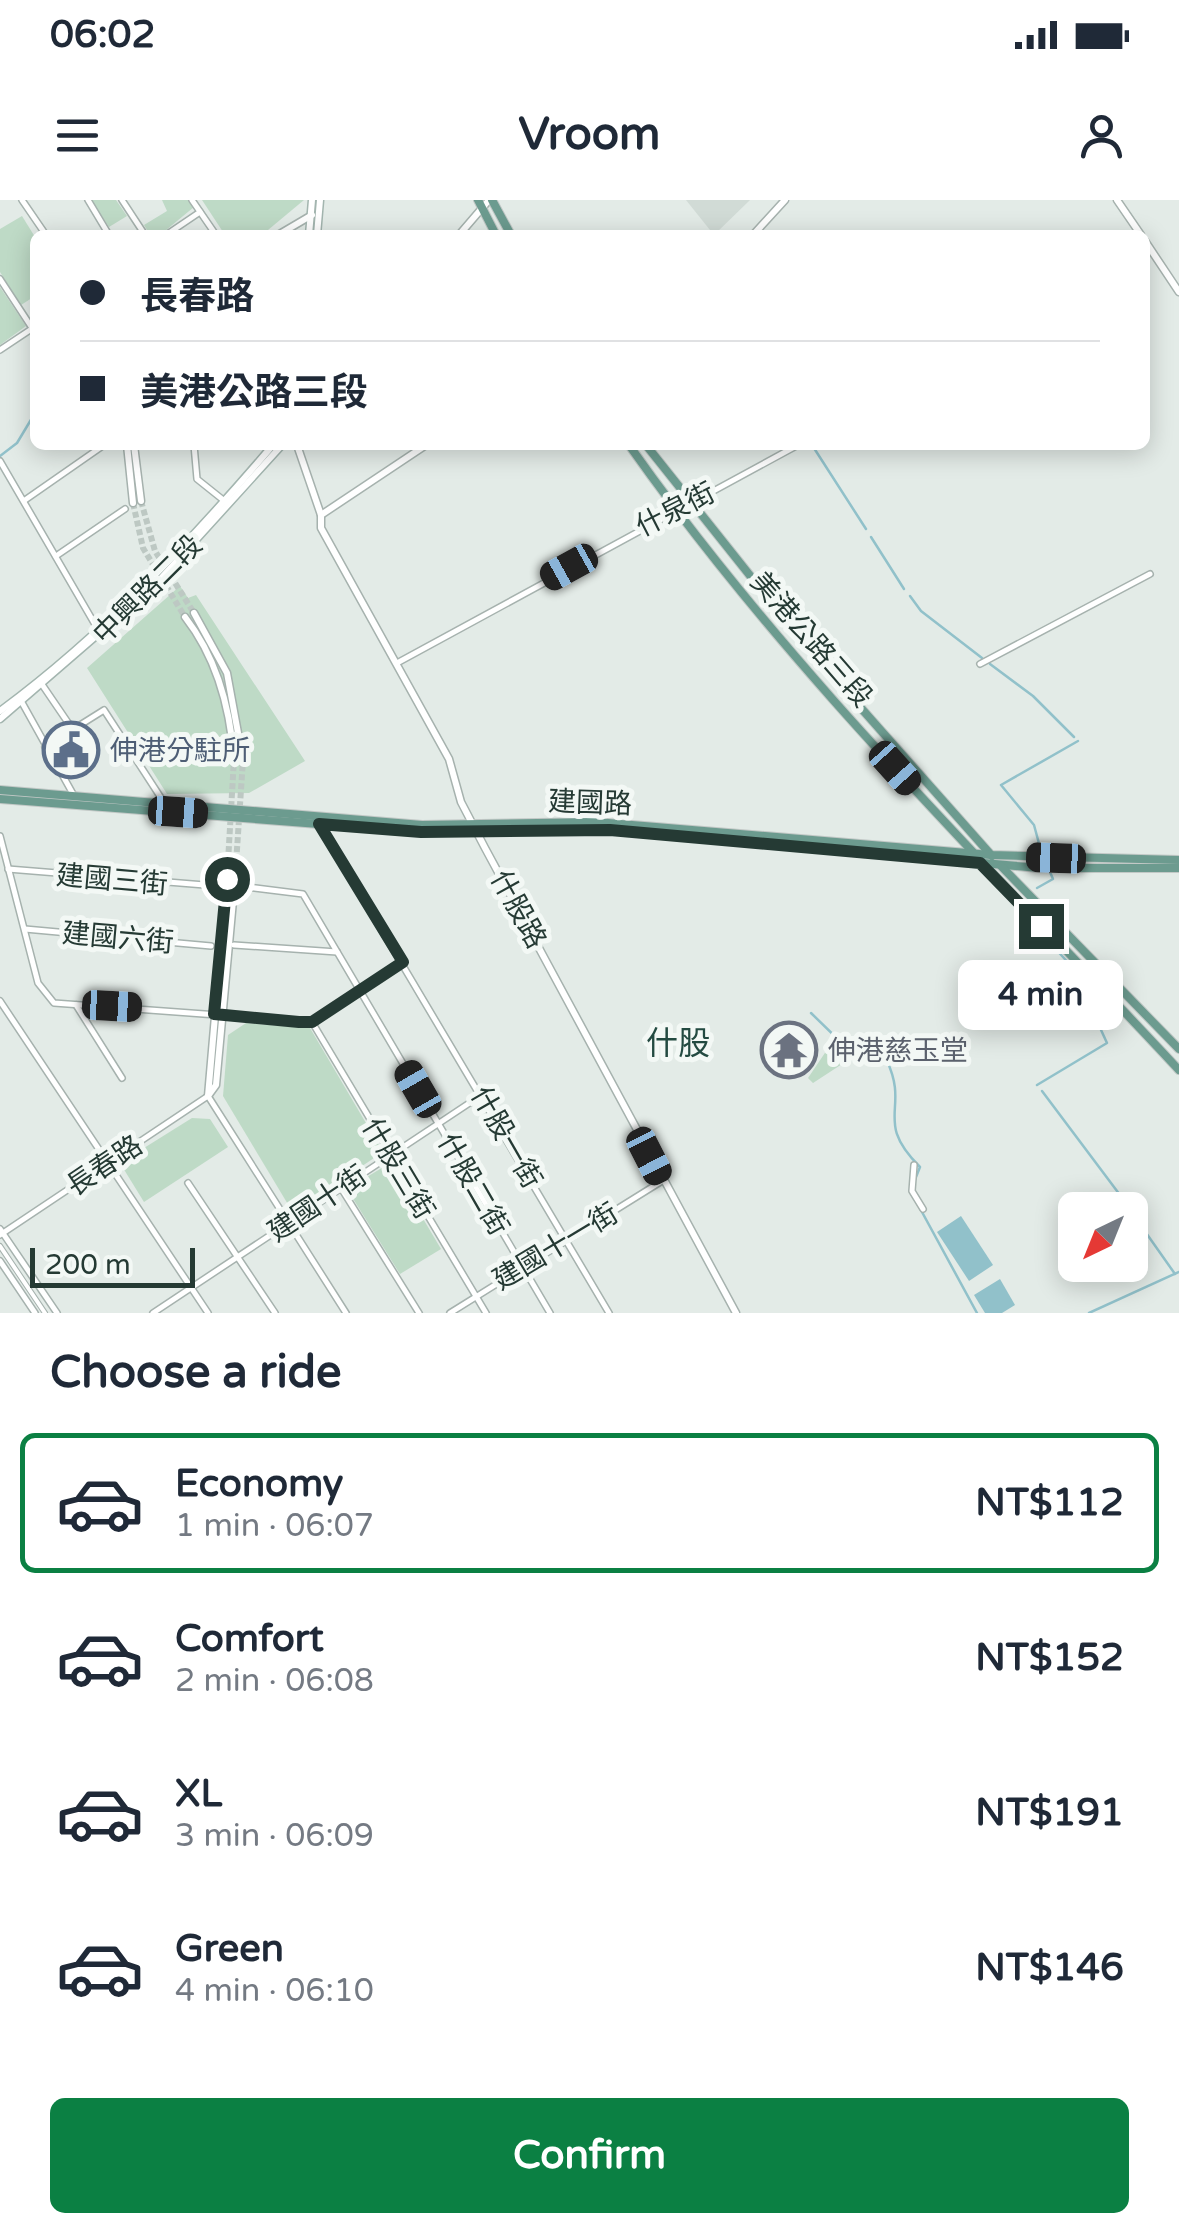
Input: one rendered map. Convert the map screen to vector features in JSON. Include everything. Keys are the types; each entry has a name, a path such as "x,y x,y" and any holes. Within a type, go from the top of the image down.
{"main road":[{"path":"490,200 508,230"},
{"path":"480,204 493,230"},
{"name":"美港公路三段","path":"634,450 794,654 980,863 1179,1070"},
{"name":"美港公路三段","path":"650,450 806,647 991,855 1179,1050"},
{"name":"建國路","path":"0,790 476,829"},
{"name":"建國路","path":"0,799 319,824 476,829 596,822 980,863 1179,868"},
{"name":"建國路","path":"759,840 991,855 1179,860"}],"street":[{"path":"22,200 43,230"},
{"path":"88,200 106,230"},
{"path":"122,200 141,230"},
{"path":"192,200 213,230"},
{"path":"309,230 312,200"},
{"path":"317,230 320,200"},
{"path":"462,230 480,204 490,200"},
{"path":"758,230 786,200"},
{"path":"1117,200 1138,230"},
{"path":"286,230 318,211"},
{"path":"173,230 200,212"},
{"path":"1150,248 1179,292"},
{"path":"0,279 30,322"},
{"path":"0,350 30,331"},
{"path":"25,500 97,450"},
{"path":"56,556 133,504 130,450"},
{"path":"194,450 197,479 227,503"},
{"name":"中興路二段","path":"227,503 269,450"},
{"name":"中興路二段","path":"0,719 100,633 277,450"},
{"name":"什股路","path":"299,450 321,515 321,528 449,759 452,779 476,829 736,1313"},
{"path":"321,515 418,450"},
{"name":"什泉街","path":"396,663 789,450"},
{"path":"2,464 100,633"},
{"path":"980,664 1150,574"},
{"path":"190,615 214,665 239,759"},
{"path":"41,683 73,730"},
{"path":"20,700 75,797"},
{"name":"中興路二段","path":"0,711 20,700"},
{"path":"45,747 104,710 165,804"},
{"name":"什股一街","path":"319,824 609,1313"},
{"path":"0,836 38,984 47,1000 312,1022 403,962"},
{"name":"建國三街","path":"8,869 217,886"},
{"path":"337,952 302,894 234,882 208,1096 346,1313"},
{"name":"建國六街","path":"25,928 211,946"},
{"path":"234,944 337,952"},
{"name":"什股二街","path":"337,952 550,1313"},
{"path":"0,1002 208,1313"},
{"path":"76,1004 122,1078"},
{"name":"什股三街","path":"312,1022 486,1313"},
{"name":"建國十街","path":"153,1313 482,1094"},
{"name":"長春路","path":"1,1232 208,1096"},
{"path":"914,1165 912,1191 923,1209"},
{"name":"建國十一街","path":"450,1313 662,1181"},
{"path":"188,1184 274,1313"},
{"path":"340,1188 419,1313"},
{"path":"1,1232 57,1313"},
{"path":"0,1246 45,1313"},
{"path":"0,1261 35,1313"}],"shaded area":[{"path":"686,200 750,200 719,230 710,230"}],"green space":[{"path":"91,200 116,200 127,216 109,227"},
{"path":"162,200 190,200 194,207 166,230 147,230 144,225 167,211"},
{"path":"202,200 304,200 268,230 222,230"},
{"path":"22,216 31,230 30,299 21,305 0,272 0,229"},
{"path":"0,287 26,326 0,345"},
{"path":"180,586 188,598 196,595 305,761 249,793 167,794 87,668"},
{"path":"246,1023 310,1028 383,1152 298,1209 289,1206 223,1096 228,1035"},
{"path":"833,1041 842,1050 859,1053 813,1083 808,1078"},
{"path":"192,1118 210,1119 228,1147 144,1202 120,1163"},
{"path":"390,1163 441,1249 400,1274 347,1189"}],"water":[{"path":"961,1216 993,1265 969,1281 937,1232"},
{"path":"1000,1279 1015,1305 1002,1313 985,1313 974,1295"}],"waterway":[{"path":"0,456 17,443 30,421"},
{"path":"815,450 866,529"},
{"path":"871,537 904,589"},
{"path":"910,596 921,611 982,658"},
{"path":"990,664 1033,696 1074,737"},
{"path":"1041,851 1034,825 1001,785 1078,741"},
{"path":"1037,888 1053,879 1050,872"},
{"path":"1015,904 1092,989 1085,995 1107,1043 1037,1085"},
{"path":"811,1013 848,1049 887,1061 893,1078 898,1138 920,1167 914,1182"},
{"path":"1042,1091 1118,1192"},
{"path":"916,1201 977,1313"},
{"path":"1148,1236 1175,1274"},
{"path":"1089,1313 1179,1272"}],"tunnel":[{"path":"141,501 155,551 194,613"},
{"path":"133,503 143,548 185,617"},
{"path":"227,879 234,759"},
{"path":"235,879 243,760"}],"place":[{"name":"伸港分駐所","path":"71,750"},
{"name":"伸港慈玉堂","path":"789,1050"}],"district":[{"name":"什股","path":"678,1043"}],"route":[{"path":"227,879 214,1014 299,1022 312,1022 403,962 319,824 421,832 610,830 980,863 1041,926"}]}
